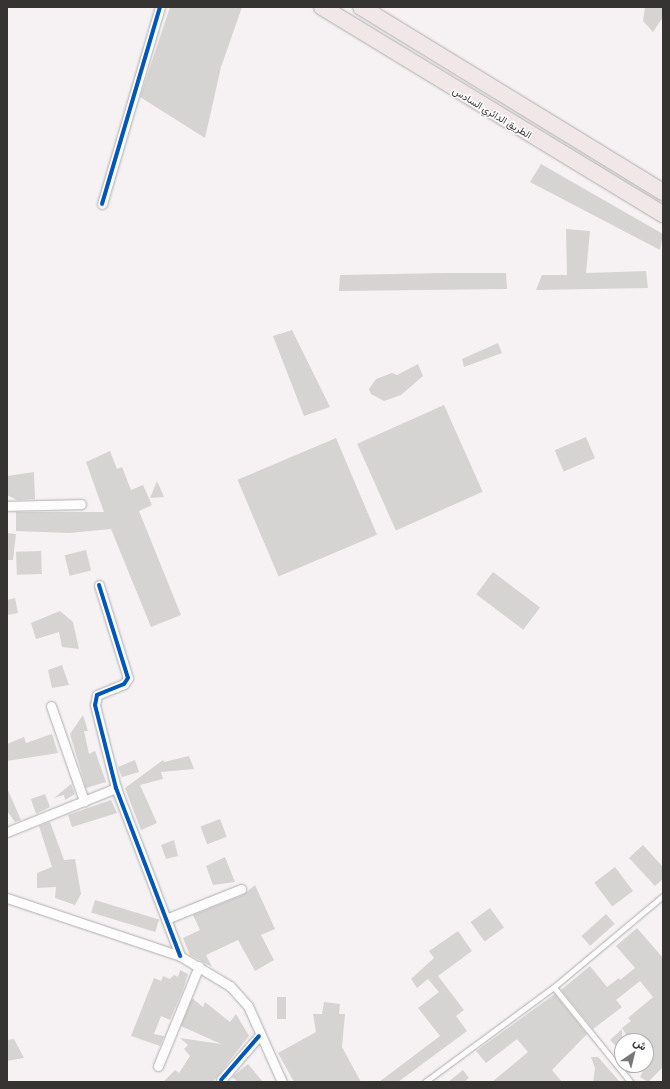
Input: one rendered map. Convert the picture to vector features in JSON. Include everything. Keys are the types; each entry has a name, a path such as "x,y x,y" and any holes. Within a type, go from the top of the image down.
{"highway":[{"name":"الطريق الدائري السادس","path":"322,7 663,214"},
{"name":"الطريق الدائري السادس","path":"361,7 663,192"}],"street":[{"path":"102,204 160,7"},
{"path":"7,506 81,504"},
{"path":"99,585 128,678 124,684 97,695 95,701 116,788 180,956"},
{"path":"51,706 84,801"},
{"path":"7,832 116,788"},
{"path":"166,919 241,889"},
{"path":"7,898 180,956 199,966 230,986 248,1006 260,1036 282,1082"},
{"path":"158,1066 199,966"},
{"path":"220,1080 260,1036"}],"lane":[{"path":"425,1082 554,987 663,896"},
{"path":"554,987 631,1082"}],"building":[{"path":"170,7 242,7 221,67 205,138 140,97"},
{"path":"645,7 663,7 663,17 653,32 643,21"},
{"path":"541,164 663,234 660,250 530,182"},
{"path":"566,229 590,231 586,273 646,271 648,288 536,290 542,275 567,275"},
{"path":"506,273 507,289 339,291 340,275"},
{"path":"292,330 330,407 304,416 273,336"},
{"path":"498,343 502,353 464,367 462,359"},
{"path":"418,364 423,376 401,395 384,401 371,394 369,389 376,379 392,373 397,375"},
{"path":"444,405 483,492 396,530 357,444"},
{"path":"586,437 595,458 564,471 555,450"},
{"path":"336,438 377,535 279,576 238,480"},
{"path":"110,451 117,469 122,467 131,490 143,485 152,505 139,511 181,615 151,627 111,529 69,533 16,531 16,512 104,512 86,462"},
{"path":"34,472 35,499 17,500 7,495 7,476"},
{"path":"157,481 164,497 150,498"},
{"path":"7,533 16,534 13,560 7,560"},
{"path":"86,550 91,570 70,576 65,555"},
{"path":"41,551 42,574 17,575 16,552"},
{"path":"493,572 540,608 523,630 476,594"},
{"path":"15,598 18,613 7,615 7,600"},
{"path":"60,611 73,622 79,649 62,647 59,632 36,639 31,623"},
{"path":"62,665 69,685 52,688 48,670"},
{"path":"83,715 88,731 84,731 89,754 95,751 106,782 86,788 70,734"},
{"path":"52,734 58,753 7,761 7,744 24,737 26,743"},
{"path":"189,756 194,769 161,772 163,779 140,785 157,823 141,830 125,788 163,760 164,762"},
{"path":"135,760 139,772 122,777 118,767"},
{"path":"71,784 75,794 65,800 64,795 54,798"},
{"path":"7,788 21,820 15,822 7,811"},
{"path":"45,794 50,807 36,814 31,799"},
{"path":"111,800 117,813 72,827 68,815"},
{"path":"220,819 227,837 207,844 200,827"},
{"path":"50,822 64,860 75,859 81,894 75,905 55,898 56,887 37,888 37,873 52,867 39,826"},
{"path":"174,840 178,856 166,859 161,845"},
{"path":"643,845 663,867 663,879 655,886 629,858"},
{"path":"225,857 235,882 213,885 206,866"},
{"path":"615,867 633,891 612,907 594,883"},
{"path":"255,885 275,929 261,935 274,960 255,971 238,940 206,955 212,967 190,955 183,938 200,930 193,915 243,895"},
{"path":"95,900 159,920 155,932 91,912"},
{"path":"490,908 504,927 485,942 471,922"},
{"path":"606,914 615,924 590,946 581,936"},
{"path":"637,928 663,958 663,1067 648,1082 640,1077 642,1073 654,1073 654,1033 625,1033 622,1028 631,1021 628,1018 653,997 640,981 616,1000 622,1007 593,1029 561,990 590,966 607,987 619,978 620,980 635,968 616,946"},
{"path":"458,931 472,951 438,976 464,1010 456,1016 467,1031 398,1082 379,1082 440,1036 418,1008 439,992 428,979 417,988 411,979 434,958 429,951"},
{"path":"180,970 188,974 183,990 170,1020 161,1016 154,1034 164,1036 160,1046 131,1036 154,978 161,981 163,976 170,979 174,975 178,977"},
{"path":"555,994 587,1034 552,1070 562,1082 492,1082 528,1052 517,1039 486,1063 476,1051"},
{"path":"277,997 286,997 286,1019 277,1019"},
{"path":"192,998 203,1007 205,1002 230,1022 236,1014 249,1036 213,1082 163,1082 175,1070 179,1073 190,1056 184,1049 188,1045 180,1038 221,1044 181,1026"},
{"path":"324,1002 340,1004 339,1014 345,1014 342,1047 361,1082 294,1082 278,1053 316,1032 313,1014 322,1014"},
{"path":"614,1036 614,1044 610,1040"},
{"path":"14,1039 24,1058 7,1061 7,1040"},
{"path":"591,1057 598,1057 620,1082 593,1082 595,1068"},
{"path":"248,1064 263,1082 238,1082 232,1077"},
{"path":"463,1070 469,1078 464,1082 448,1082"}],"cycle path":[{"path":"102,204 160,7"},
{"path":"99,585 128,678 124,684 97,695 95,705 116,788 180,956"},
{"path":"221,1080 259,1036"}]}
